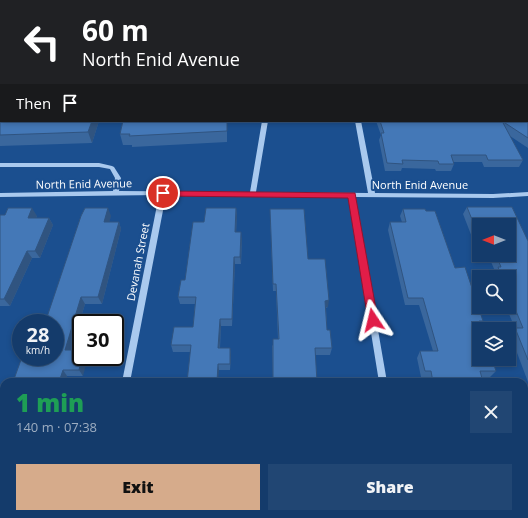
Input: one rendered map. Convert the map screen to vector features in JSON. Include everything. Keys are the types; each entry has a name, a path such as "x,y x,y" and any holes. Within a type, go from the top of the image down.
{"street":[{"path":"253,194 265,122"},
{"path":"358,122 372,195"},
{"path":"0,165 99,165 112,168 118,178 116,194"},
{"name":"North Enid Avenue","path":"0,195 163,193 492,196 528,194"},
{"name":"Devanah Street","path":"127,378 163,193"},
{"path":"352,195 382,378"}],"building":[{"path":"0,122 92,122 88,132 0,135"},
{"path":"123,122 227,122 227,131 129,136 130,134 120,134"},
{"path":"380,122 503,122 523,160 488,160 486,155 451,155 454,164 439,164 438,161 402,160 403,164 387,163 381,133 384,133"},
{"path":"504,122 528,122 528,138"},
{"path":"467,207 512,207 528,241 528,360 516,330 516,328 523,328 516,311 516,270 499,270 498,267 501,267 499,262 516,262 516,218 472,218 472,220"},
{"path":"8,208 32,208 28,218 49,218 35,251 27,251 4,299 0,299 0,215 5,215"},
{"path":"85,208 108,208 104,222 119,222 98,297 81,297 76,314 72,314 72,327 65,350 72,350 72,366 80,366 79,370 63,370 60,378 14,378 19,366 64,366 64,314 48,314"},
{"path":"206,208 236,208 235,232 241,232 240,257 234,257 232,319 220,319 218,348 230,348 230,364 218,364 217,378 187,378 191,345 171,345 174,327 193,327 196,297 178,297 181,280 185,280 193,222 204,222"},
{"path":"270,209 304,209 308,259 325,259 329,300 325,301 327,330 330,330 332,348 315,348 317,378 273,378 273,339 279,339 276,284 273,284"},
{"path":"403,209 425,209 426,211 435,211 455,268 465,267 472,288 472,314 481,314 483,321 472,322 472,366 494,366 496,371 480,371 482,378 432,378 431,371 425,371 420,351 438,351 423,298 408,298 390,222 406,222"}],"route":[{"path":"163,193 352,195 373,320"}]}
